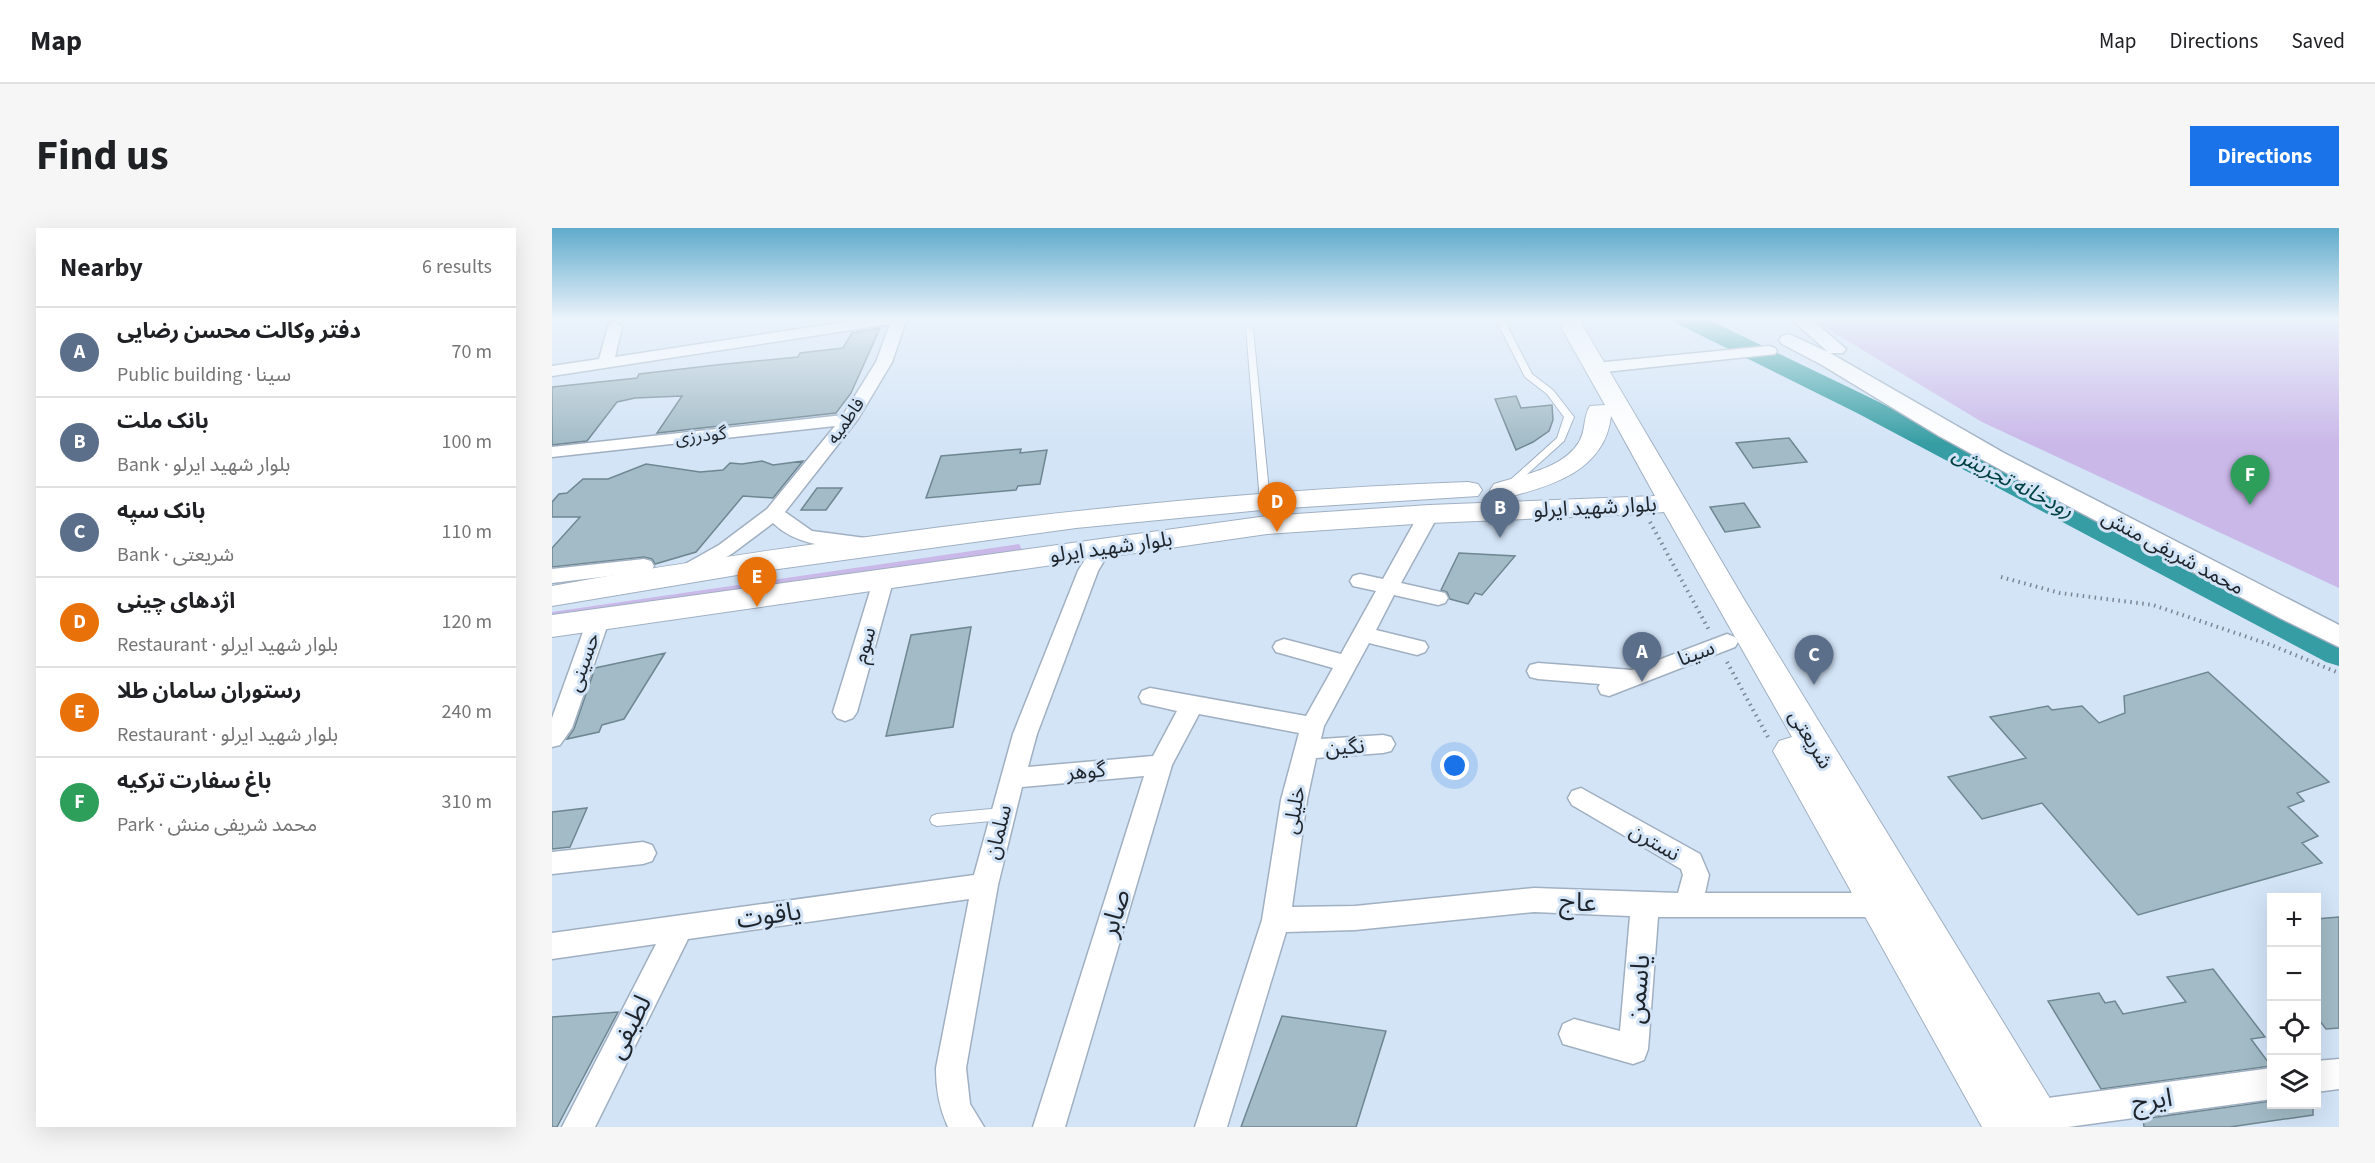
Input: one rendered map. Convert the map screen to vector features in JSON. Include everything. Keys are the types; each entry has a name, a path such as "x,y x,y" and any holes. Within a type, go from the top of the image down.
{"main road":[{"name":"شریعتی","path":"1571,360 1599,411 1657,494 2027,1123"},
{"name":"شریعتی","path":"1591,360 1727,642 1881,905 2027,1123"},
{"path":"1504,490 1546,476 1583,455 1596,432 1599,411"},
{"name":"بلوار شهید ایرلو","path":"552,596 878,544 1104,515 1415,492 1504,490 1657,494"},
{"name":"بلوار شهید ایرلو","path":"552,626 1267,525 1429,514 1657,494"},
{"path":"1007,561 1038,546 1046,533 1039,529 1008,528"}],"street":[{"path":"552,371 626,360"},
{"name":"فاطمیه","path":"685,573 726,549 774,513 849,419 885,360"},
{"path":"1595,368 1665,360"},
{"name":"محمد شریفی منش","path":"1829,360 1893,401 2050,487 2339,637"},
{"name":"محمد شریفی منش","path":"1846,360 1925,412 2229,572 2339,626"},
{"name":"گودرزی","path":"552,452 849,419"},
{"path":"774,513 787,527 802,536 878,544"},
{"name":"خلیلی","path":"1211,1127 1276,920 1294,800 1309,738 1346,663 1429,514"},
{"name":"سلمان","path":"968,1127 961,1120 952,1097 951,1068 985,885 1025,734 1088,571 1102,548"},
{"path":"552,576 644,566"},
{"name":"سوم","path":"845,712 884,578"},
{"path":"1360,581 1438,598"},
{"name":"حسینی","path":"552,738 560,728 599,618"},
{"path":"1362,634 1417,647"},
{"name":"سینا","path":"1609,688 1727,642"},
{"path":"1284,647 1346,663"},
{"name":"سینا","path":"1538,671 1632,678"},
{"path":"1150,697 1192,705 1309,738"},
{"name":"صابر","path":"1049,1127 1160,765 1192,705"},
{"name":"نگین","path":"1309,738 1383,744"},
{"name":"گوهر","path":"1012,778 1160,765"},
{"name":"نسترن","path":"1581,798 1690,862 1696,875 1688,906"},
{"path":"552,863 643,853"},
{"name":"یاقوت","path":"552,946 985,885"},
{"name":"عاج","path":"1276,920 1355,918 1534,900 1688,906 1881,905"},
{"name":"یاسمن","path":"1574,1034 1633,1049 1645,905"},
{"name":"لطیفی","path":"578,1127 679,928"},
{"path":"2321,1076 2339,1074"},
{"name":"ایرج","path":"2027,1123 2267,1084"}],"lane":[{"path":"1252,360 1265,502"},
{"path":"1504,490 1561,439 1569,417 1550,392 1528,375 1520,360"},
{"path":"937,819 1002,814"}],"path":[{"path":"2001,577 2060,593 2152,604 2271,645 2339,673"}],"shaded area":[{"path":"1879,360 2339,360 2339,588 1982,422"},
{"path":"1019,544 1023,551 552,618 552,612"}],"building":[{"path":"768,360 866,360 851,393 836,413 657,433 682,396 635,398 617,402 587,441 552,445 552,387 637,378 639,374"},
{"path":"1516,396 1521,408 1552,405 1553,420 1549,431 1516,450 1495,399"},
{"path":"1789,438 1807,462 1753,468 1736,443"},
{"path":"1021,449 1020,453 1047,450 1040,484 1018,486 1016,490 926,498 941,456"},
{"path":"762,461 773,465 803,461 773,498 743,496 696,552 655,564 652,559 644,557 552,567 552,548 580,517 552,517 552,502 559,494 567,493 583,479 608,479 646,464 700,472 723,470 730,463"},
{"path":"817,488 842,488 826,510 801,510"},
{"path":"1744,503 1760,527 1725,532 1710,507"},
{"path":"1459,553 1515,556 1482,595 1475,593 1468,604 1450,599 1447,592 1441,590"},
{"path":"971,627 953,727 886,736 911,635"},
{"path":"665,653 624,719 602,725 599,732 567,739 574,729 595,668"},
{"path":"2208,672 2329,782 2297,793 2304,801 2288,807 2318,836 2302,843 2322,863 2138,915 2042,803 1982,819 1948,777 2026,758 1990,717 2048,706 2052,710 2082,706 2099,723 2125,713 2124,696"},
{"path":"587,808 570,847 552,849 552,812"},
{"path":"2339,917 2339,1028 2326,1029 2321,1022 2321,919"},
{"path":"2213,969 2265,1037 2251,1039 2267,1061 2267,1067 2101,1089 2048,1001 2099,993 2105,1003 2115,1001 2123,1014 2186,1002 2167,977"},
{"path":"618,1012 557,1127 552,1127 552,1017"},
{"path":"1282,1016 1386,1031 1356,1127 1241,1127"},
{"path":"2267,1102 2267,1109 2313,1109 2313,1115 2230,1127 2144,1127 2143,1119"}],"waterway":[{"name":"رودخانه تجریش","path":"1771,360 1867,407 2339,652"}],"place":[{"name":"باغ سفارت ترکیه","path":"2250,505"},
{"name":"اژدهای چینی","path":"1277,532"},
{"name":"بانک ملت","path":"1500,538"},
{"name":"رستوران سامان طلا","path":"757,607"},
{"name":"دفتر وکالت محسن رضایی","path":"1642,682"},
{"name":"بانک سپه","path":"1814,685"}]}
